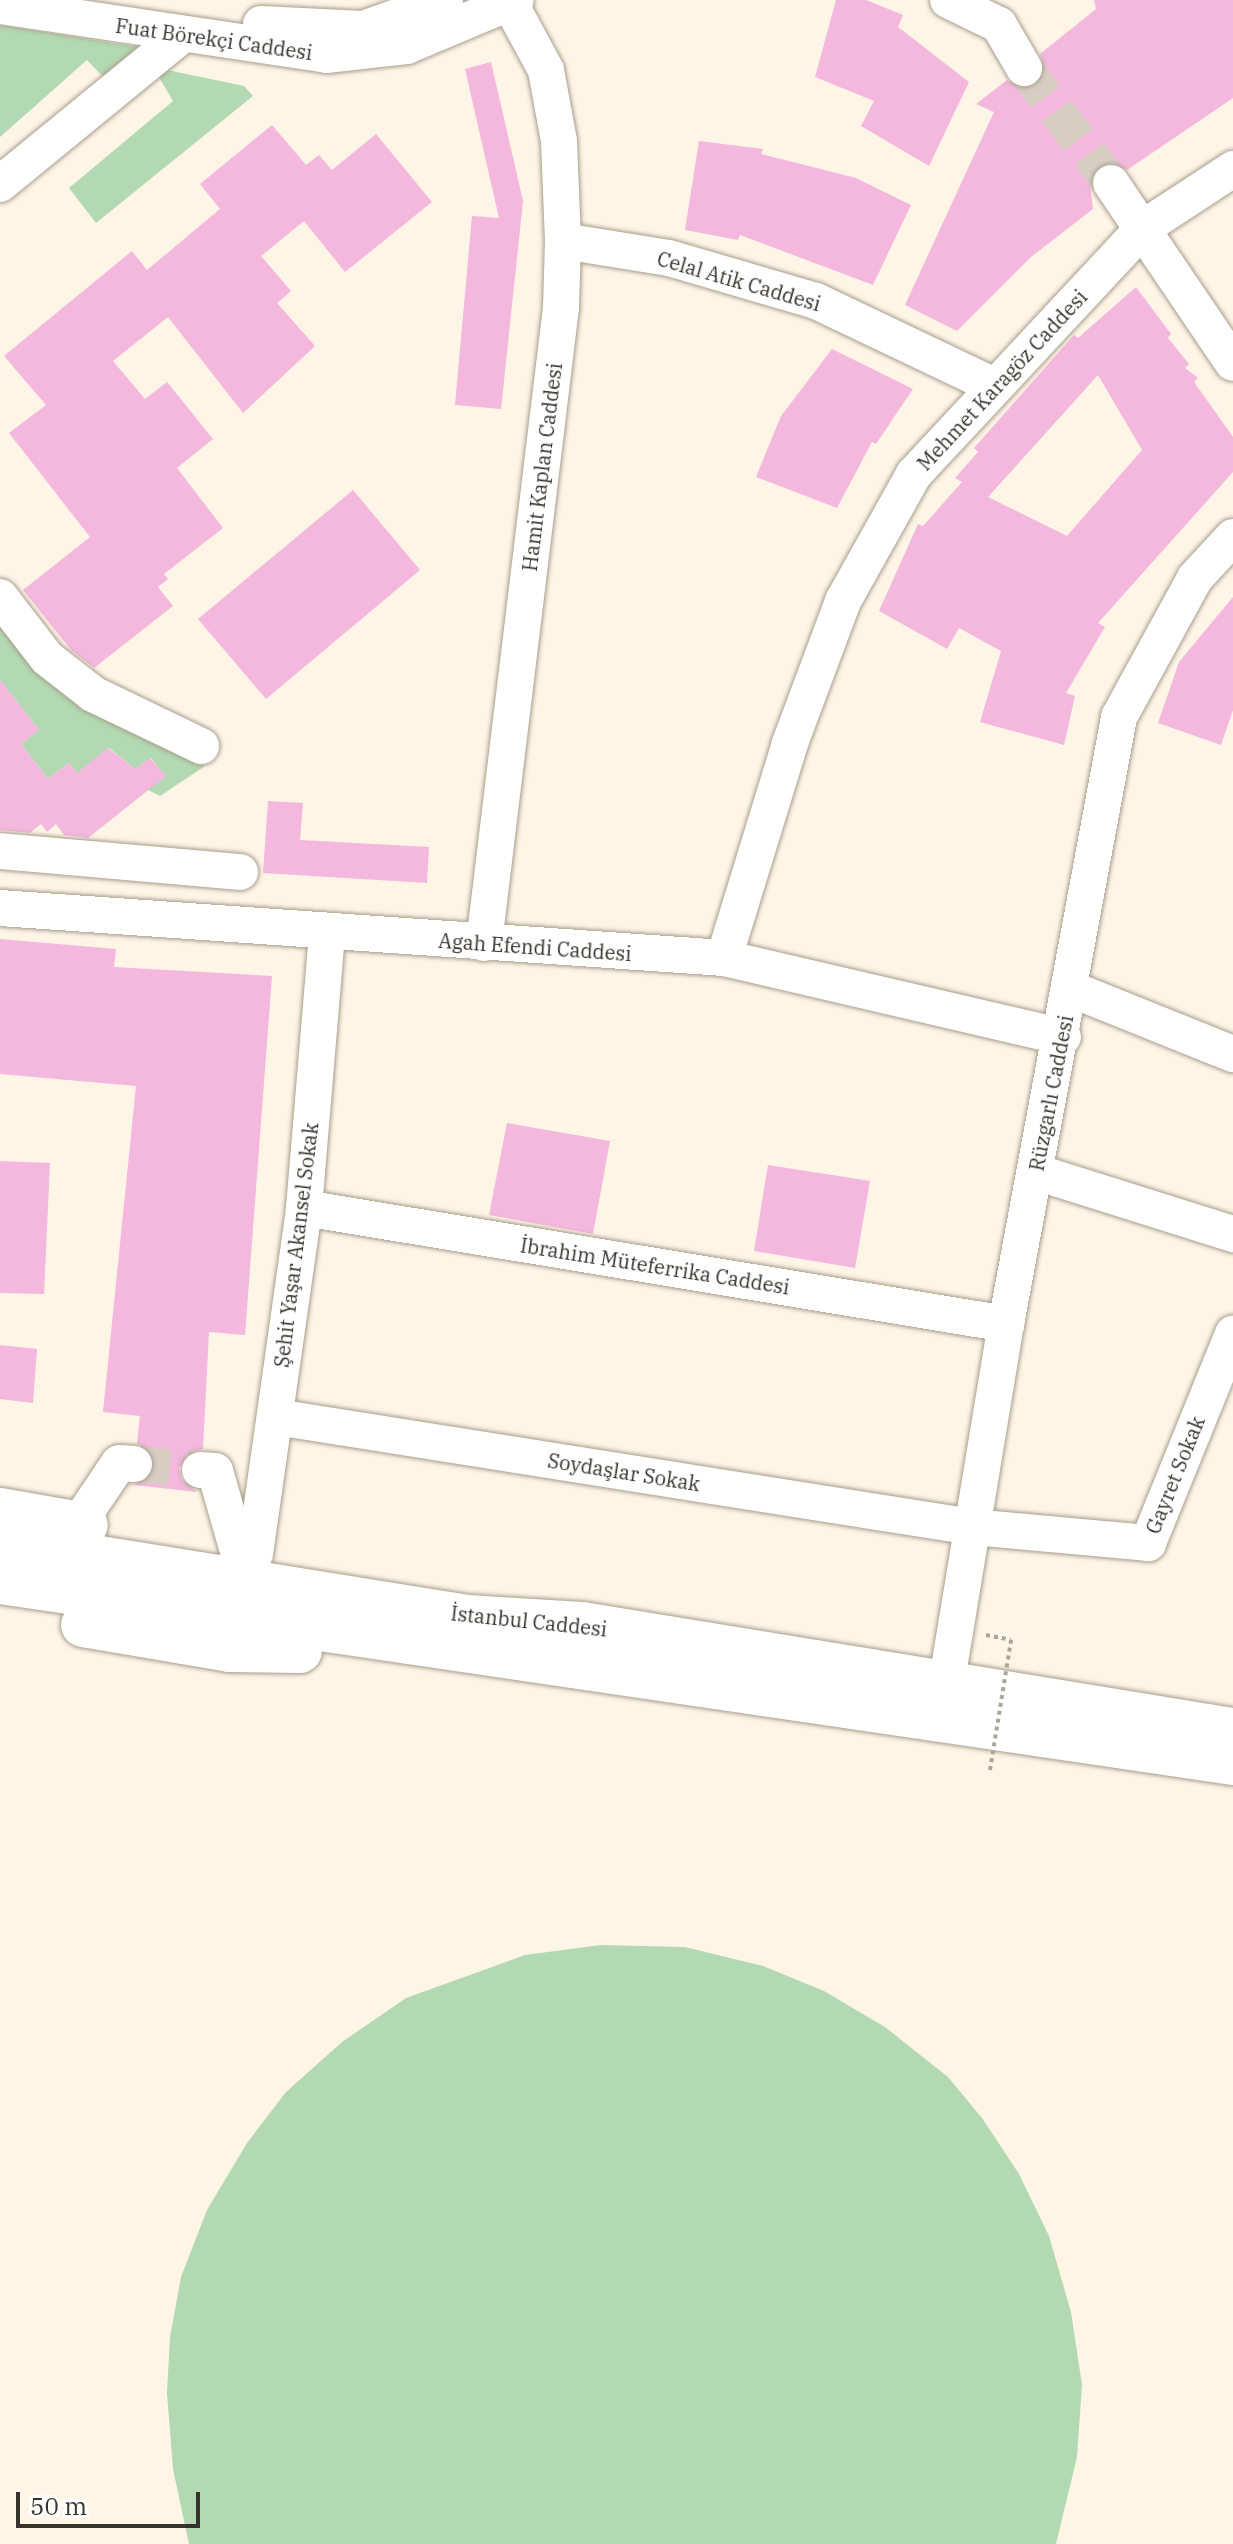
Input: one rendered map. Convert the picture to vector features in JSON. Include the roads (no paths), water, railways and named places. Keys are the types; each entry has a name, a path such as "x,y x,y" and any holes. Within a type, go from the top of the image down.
{"main road":[{"path":"0,1510 247,1553 466,1635"},
{"name":"İstanbul Caddesi","path":"0,1542 466,1635 582,1624 947,1680 1233,1785"},
{"name":"İstanbul Caddesi","path":"0,1582 466,1635 1054,1720 1233,1730"},
{"path":"0,1611 229,1650 466,1635"},
{"name":"İstanbul Caddesi","path":"1054,1720 1233,1702"},
{"name":"İstanbul Caddesi","path":"1054,1720 1233,1763"}],"street":[{"name":"Fuat Börekçi Caddesi","path":"99,0 288,28 363,29 392,10 445,0"},
{"path":"948,0 1005,12 1024,68"},
{"name":"Fuat Börekçi Caddesi","path":"0,6 181,36 326,55 407,46 512,1"},
{"name":"Hamit Kaplan Caddesi","path":"484,943 561,308 563,241 559,141 546,70 512,1"},
{"path":"0,184 181,36"},
{"name":"Mehmet Karagöz Caddesi","path":"724,958 790,743 843,601 914,474 1143,228 1233,169"},
{"path":"1111,183 1233,363"},
{"name":"Celal Atik Caddesi","path":"563,241 669,258 816,301 994,386"},
{"name":"Rüzgarlı Caddesi","path":"947,1680 1006,1324 1063,1037 1119,717 1195,578 1233,537"},
{"path":"0,597 47,658 93,694 201,746"},
{"path":"0,851 240,872"},
{"name":"Agah Efendi Caddesi","path":"0,908 327,934 724,958 1063,1037"},
{"name":"Şehit Yaşar Akansel Sokak","path":"247,1553 276,1417 304,1208 327,934"},
{"path":"1071,989 1233,1054"},
{"path":"1036,1172 1233,1234"},
{"name":"İbrahim Müteferrika Caddesi","path":"304,1208 1006,1324"},
{"name":"Gayret Sokak","path":"972,1527 1148,1543 1233,1334"},
{"name":"Soydaşlar Sokak","path":"276,1417 972,1527"},
{"path":"78,1524 119,1463 134,1464"},
{"path":"200,1470 215,1471 247,1553"}],"tunnel":[{"path":"1024,68 1111,183"},
{"path":"134,1464 200,1470"}]}
